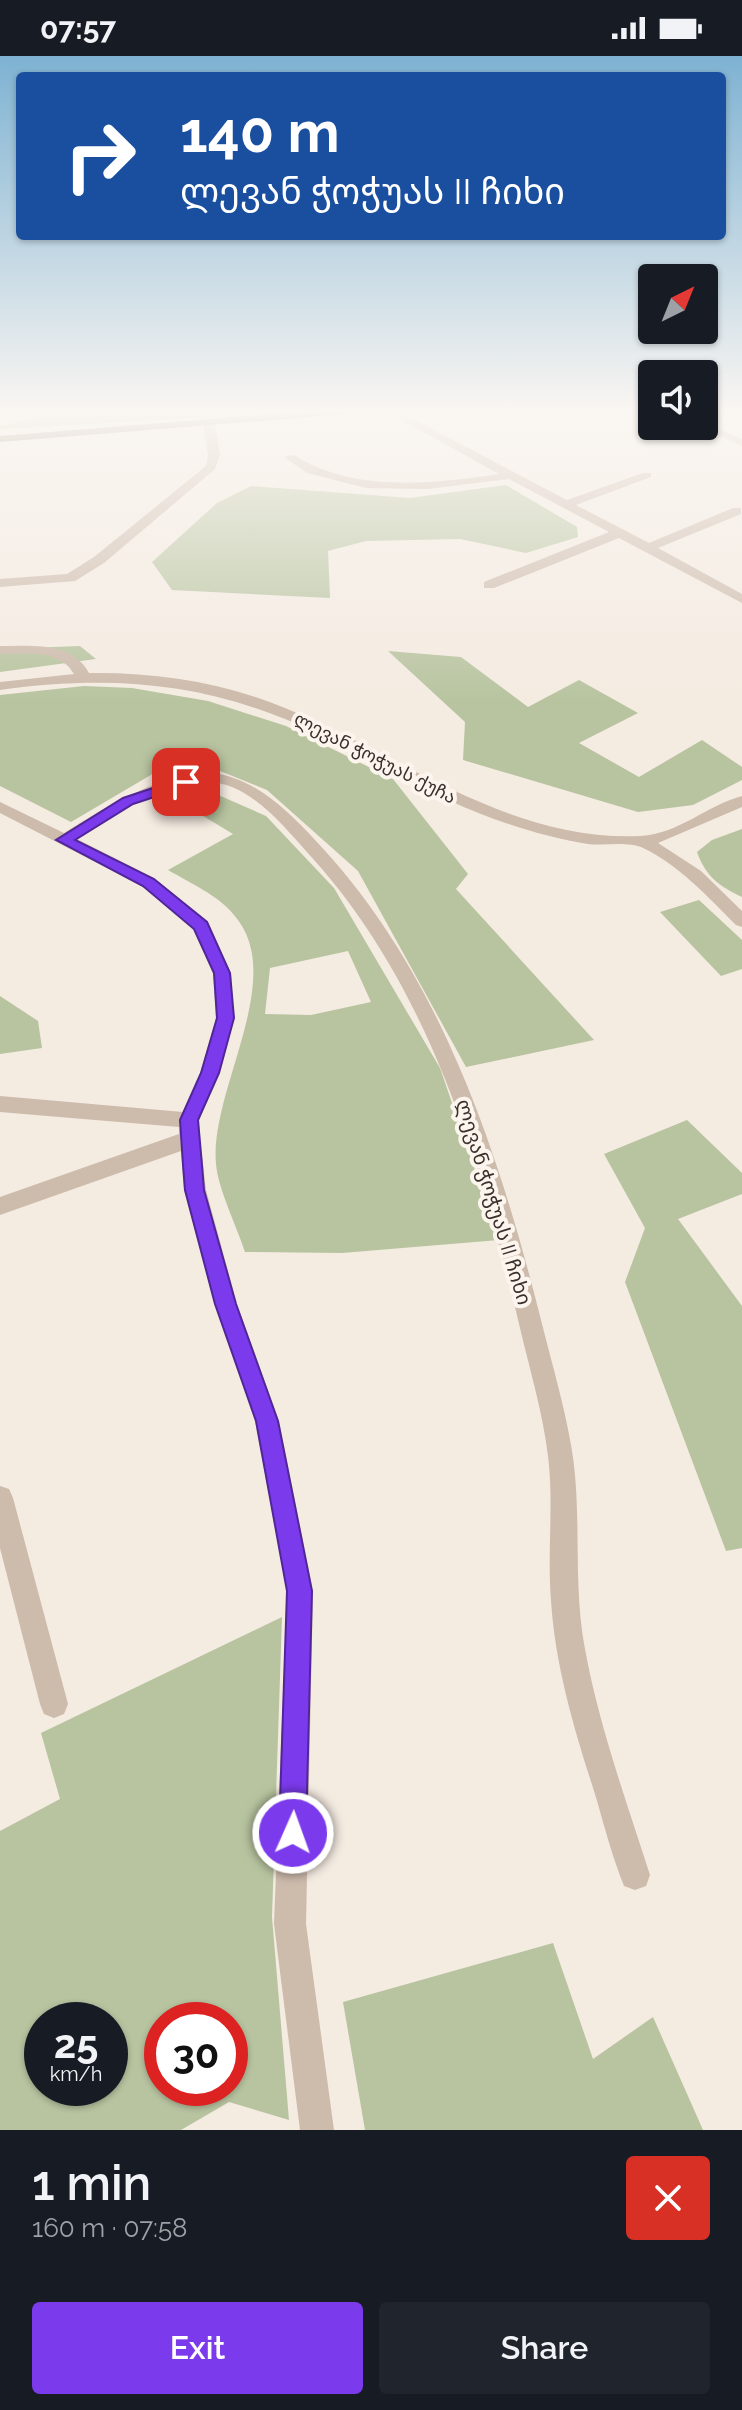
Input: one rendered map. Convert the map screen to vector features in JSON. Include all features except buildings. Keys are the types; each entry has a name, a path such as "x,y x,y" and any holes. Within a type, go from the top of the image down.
{"street":[{"path":"0,583 70,578 99,560 162,508"},
{"path":"574,508 742,599"},
{"path":"648,548 737,511"},
{"path":"489,585 619,533"},
{"path":"0,650 60,652 73,658 84,678"},
{"name":"ლევან ჭოჭუას ქუჩა","path":"0,686 84,678 145,678 213,690 279,710 463,803 560,836 644,841 742,801"},
{"name":"ლევან ჭოჭუას II ჩიხი","path":"64,840 128,801 162,787 209,777 255,792 319,849 387,939 456,1082 520,1276 561,1459 566,1618 588,1724 635,1875"},
{"path":"0,807 148,882 201,926 222,973 225,1018 190,1130 195,1190 214,1261 267,1421 300,1591 290,1924 312,2111 317,2130"},
{"path":"644,841 695,875 742,921"},
{"path":"0,1104 190,1130"},
{"path":"0,1206 190,1130"},
{"path":"0,1498 54,1704"}],"green space":[{"path":"212,508 545,508 577,527 578,537 526,553 460,539 366,541 328,551 330,598 172,590 152,562"},
{"path":"80,646 96,659 0,672 0,649"},
{"path":"388,651 461,657 528,707 579,680 638,713 579,743 639,777 702,740 742,767 742,780 693,805 638,812 463,760 465,722"},
{"path":"84,686 132,688 208,701 286,726 393,779 468,874 456,889 594,1040 466,1067 358,871 267,790 205,765 161,769 71,822 0,786 0,695"},
{"path":"191,791 216,794 266,816 334,888 440,1068 499,1240 342,1253 245,1252 224,1196 216,1164 217,1135 251,1002 253,970 249,940 234,915 220,901 168,870 233,834 170,796","holes":["348,951 371,1002 311,1015 265,1014 270,968"]},
{"path":"742,829 742,897 714,880 697,852 712,840"},
{"path":"699,900 742,940 742,969 721,976 660,912"},
{"path":"0,996 38,1021 42,1048 0,1054"},
{"path":"687,1120 742,1173 742,1194 678,1219 742,1306 742,1548 726,1551 625,1282 645,1228 604,1154"},
{"path":"282,1617 272,1917 289,2120 242,2106 248,2106 248,2002 144,2002 144,2106 222,2106 181,2130 0,2130 0,1831 60,1799 41,1733"},
{"path":"553,1943 593,2059 653,2017 703,2130 365,2130 343,2002"}],"route":[{"path":"186,782 162,787 128,801 64,840 148,882 201,926 222,973 225,1018 210,1073 189,1120 192,1165 195,1190 226,1304 267,1421 300,1591 293,1833"}]}
